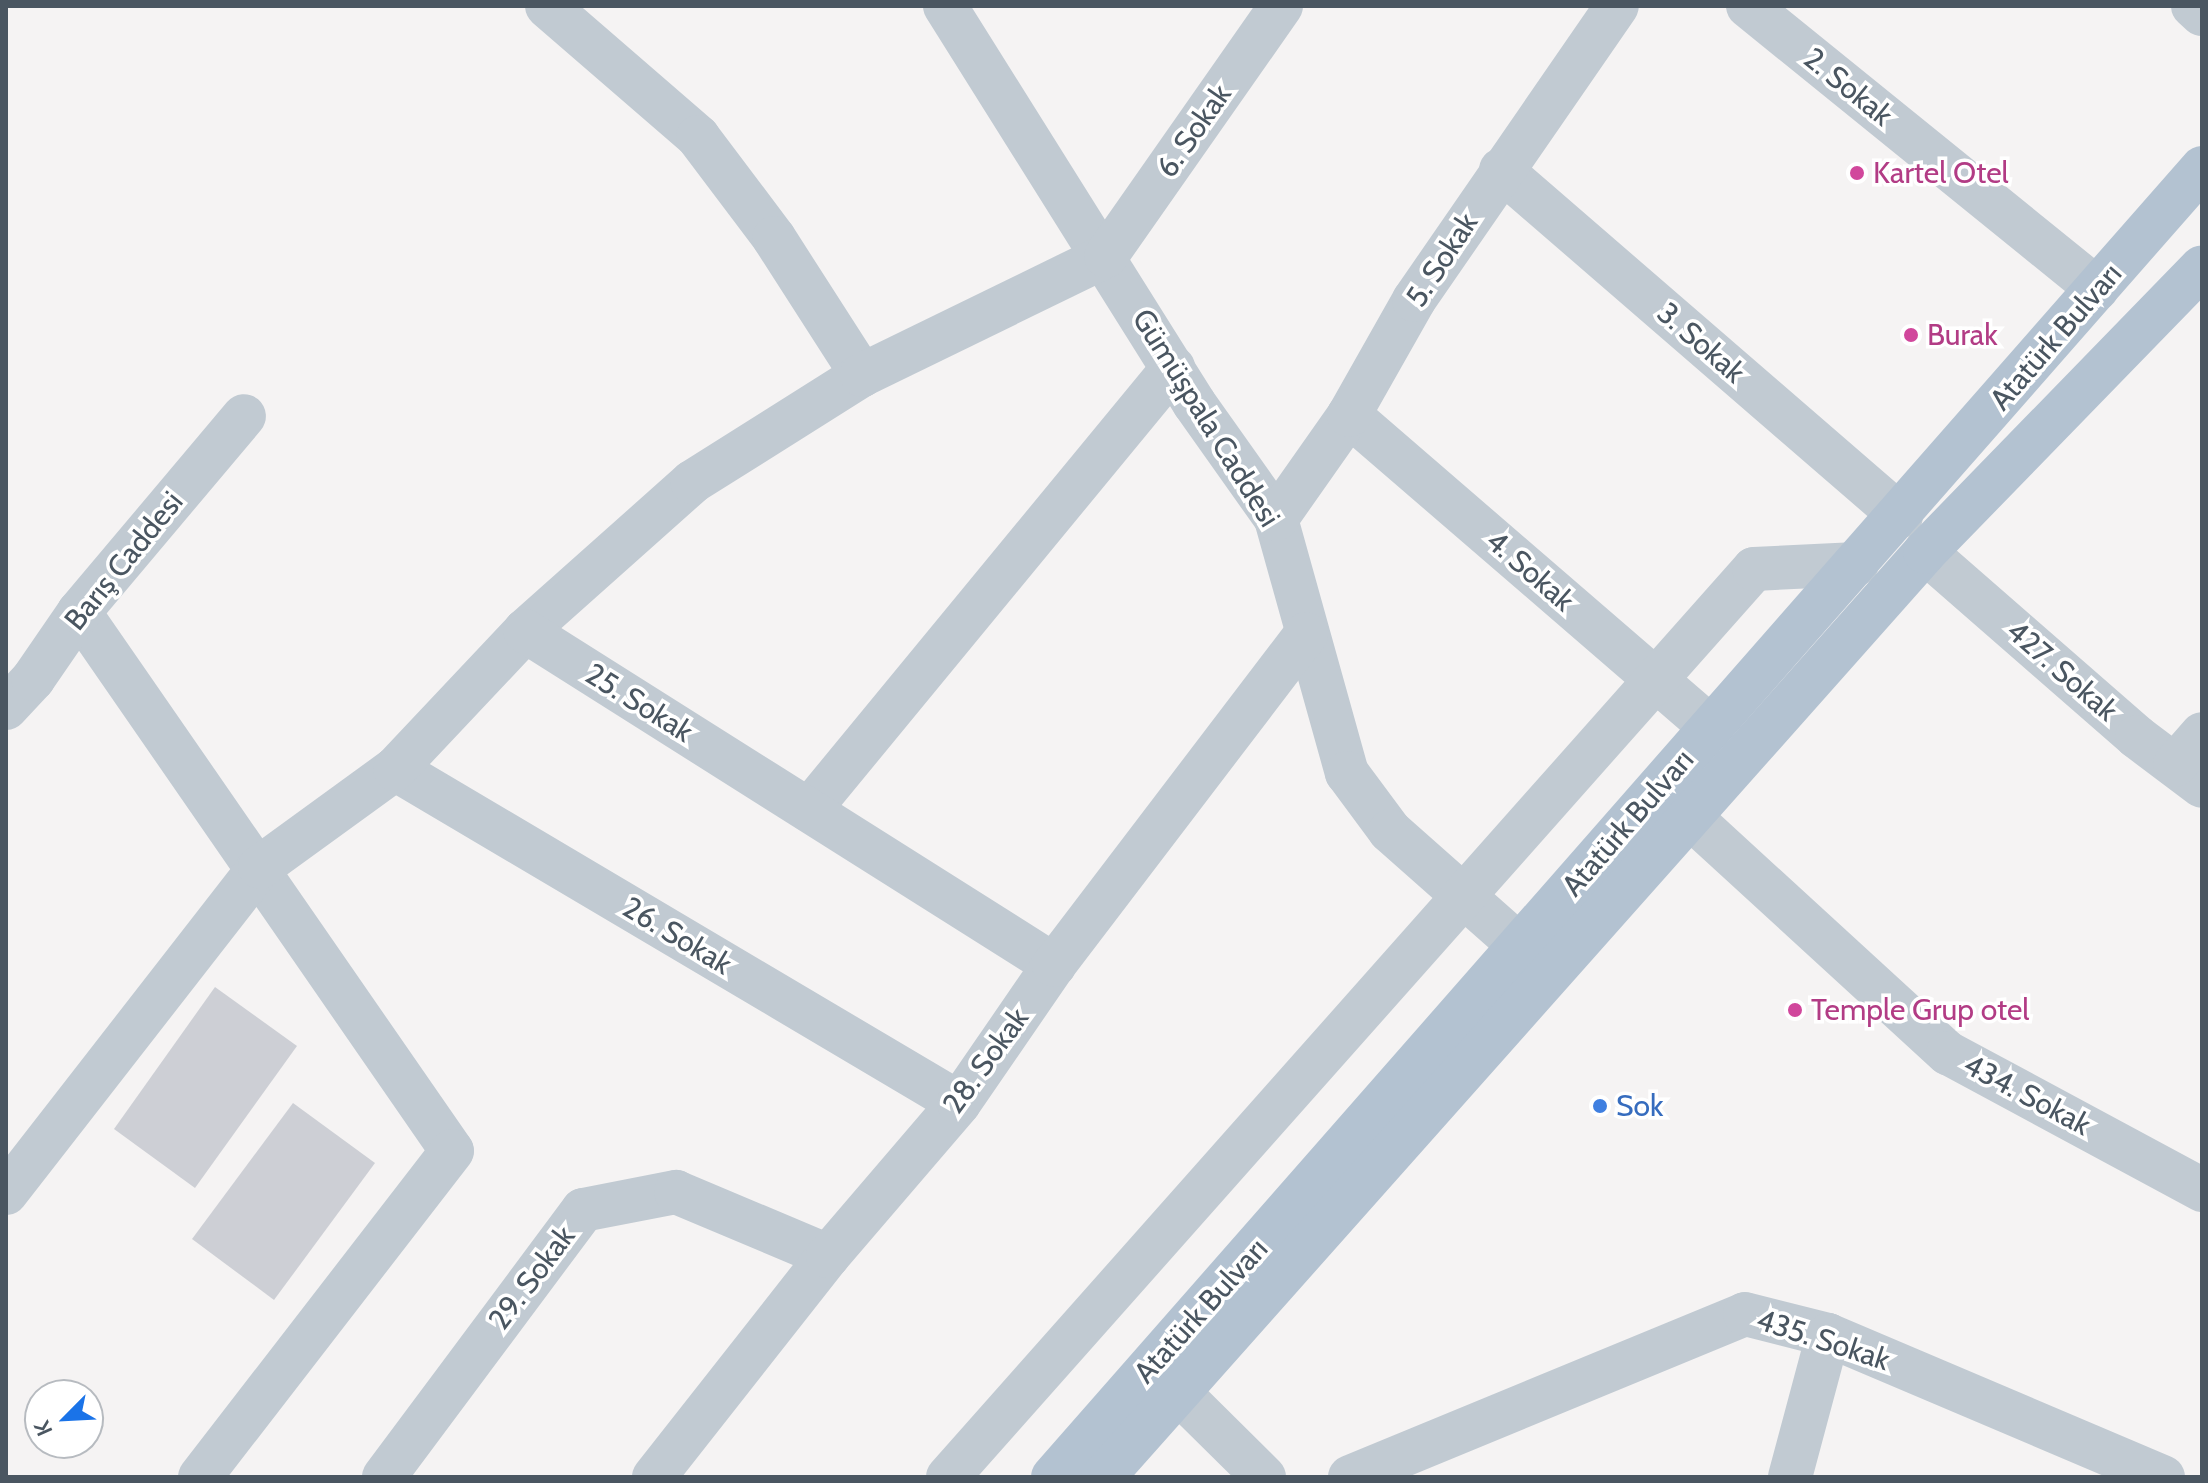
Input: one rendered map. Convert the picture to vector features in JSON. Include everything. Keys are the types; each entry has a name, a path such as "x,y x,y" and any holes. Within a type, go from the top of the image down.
{"main road":[{"name":"Atatürk Bulvarı","path":"1053,1477 1711,727 1901,516 2202,168"},
{"name":"Atatürk Bulvarı","path":"1103,1477 1925,552 2202,267"}],"street":[{"path":"547,6 698,137 774,238 862,375"},
{"name":"6. Sokak","path":"1106,256 1281,6"},
{"name":"5. Sokak","path":"1276,519 1349,415 1414,300 1617,6"},
{"name":"2. Sokak","path":"1748,6 2097,289"},
{"path":"2193,6 2202,14"},
{"name":"Gümüşpala Caddesi","path":"950,8 1173,368 1276,519 1347,773 1390,831 1520,946"},
{"name":"3. Sokak","path":"1501,170 1901,516"},
{"path":"6,1193 260,867 395,769 525,631 692,482 862,375 1106,256"},
{"path":"809,810 1173,368"},
{"name":"4. Sokak","path":"1349,415 1711,727"},
{"name":"Barış Caddesi","path":"6,708 33,679 79,612 244,416"},
{"name":"427. Sokak","path":"1925,552 2193,762"},
{"path":"948,1477 1462,895 1658,682 1754,569 1857,564"},
{"path":"79,612 260,867 452,1151 203,1476"},
{"name":"25. Sokak","path":"525,631 1054,965"},
{"name":"28. Sokak","path":"654,1477 828,1256 959,1103 1054,965 1306,634"},
{"name":"26. Sokak","path":"395,769 959,1103"},
{"name":"434. Sokak","path":"1690,817 1948,1053 2194,1171"},
{"name":"29. Sokak","path":"384,1477 583,1210 676,1192 828,1256"},
{"name":"435. Sokak","path":"1350,1477 1745,1314 1828,1335 2139,1473"},
{"path":"1790,1477 1828,1335"},
{"path":"1178,1392 1264,1477"}],"building":[{"path":"215,987 297,1046 195,1188 114,1129"},
{"path":"293,1103 375,1163 274,1300 192,1239"}],"place":[{"name":"Kartel Otel","path":"1857,173"},
{"name":"Burak","path":"1911,335"},
{"name":"Temple Grup otel","path":"1795,1010"},
{"name":"Sok","path":"1600,1106"}]}
